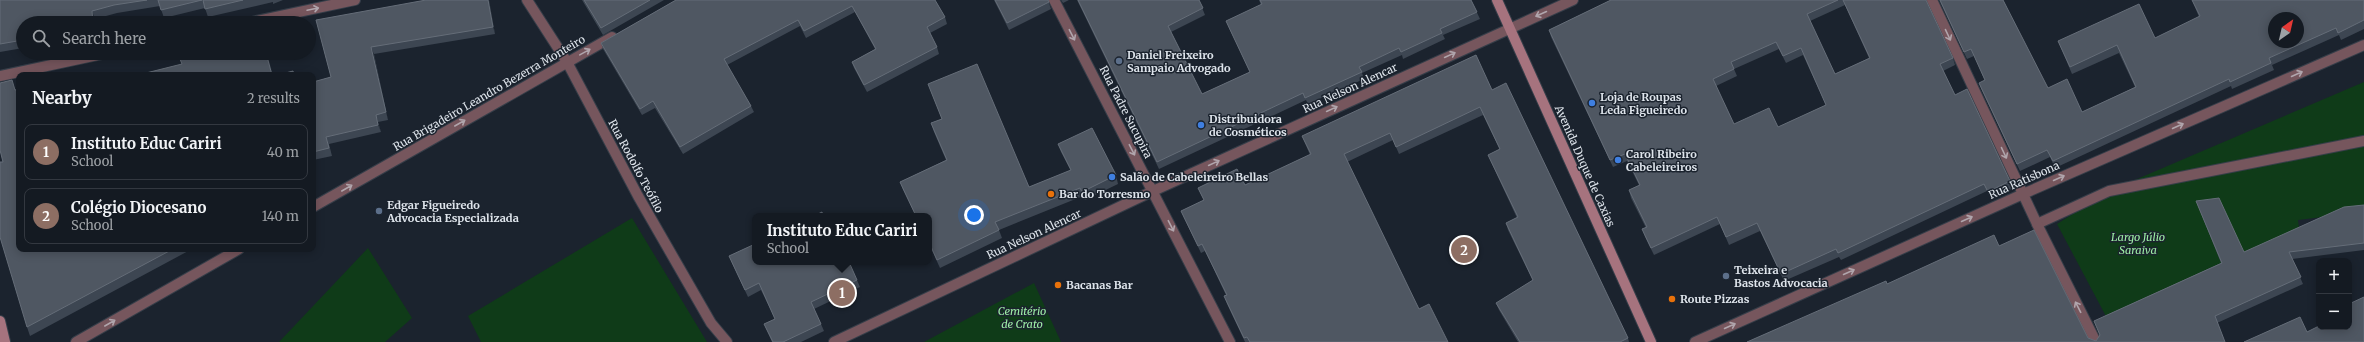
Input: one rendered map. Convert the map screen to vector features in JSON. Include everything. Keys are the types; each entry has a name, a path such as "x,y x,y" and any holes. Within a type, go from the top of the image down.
{"main road":[{"name":"Avenida Duque de Caxias","path":"1497,0 1652,342"},
{"path":"0,321 5,342"}],"street":[{"path":"281,16 355,0"},
{"name":"Rua Rodolfo Teófilo","path":"527,0 567,62 638,196 711,323 727,342"},
{"name":"Rua Padre Sucupira","path":"1054,0 1230,342"},
{"name":"Rua Nelson Alencar","path":"834,342 1153,191 1573,0"},
{"path":"1932,0 2037,224 2096,342"},
{"name":"Rua Brigadeiro Leandro Bezerra Monteiro","path":"316,205 622,31"},
{"name":"Rua Ratisbona","path":"1695,342 2023,194 2364,45"},
{"path":"19,72 74,60"},
{"path":"0,76 16,73"},
{"path":"2037,224 2109,191 2364,140"},
{"path":"76,342 234,252"}],"green space":[{"name":"Largo Júlio Saraiva","path":"2364,82 2364,212 2298,220 2303,258 2284,242 2109,322 2057,224 2109,191"},
{"path":"632,218 707,342 481,342 468,316"},
{"path":"368,248 412,318 385,342 279,342"},
{"name":"Cemitério de Crato","path":"1034,283 1061,342 924,342"}],"building":[{"path":"0,0 147,0 114,5 92,11 92,16 16,16 16,41 0,44"},
{"path":"158,0 202,0 161,10"},
{"path":"203,0 243,0 205,9"},
{"path":"426,0 488,0 493,27 371,47 386,112 376,115 378,125 326,137 329,148 316,151 316,81 331,77 316,20"},
{"path":"584,0 650,0 601,28"},
{"path":"676,0 935,0 945,17 927,27 937,47 864,85 852,62 876,49 852,6 804,31 798,20 724,59 751,106 680,147 653,101 640,109 601,43"},
{"path":"995,0 1048,0 1049,2 1007,23"},
{"path":"1078,0 1199,0 1203,8 1168,26 1202,94 1250,72 1226,21 1262,4 1260,0 1471,0 1477,12 1440,29 1442,33 1401,52 1399,48 1359,67 1362,72 1305,98 1303,93 1157,162"},
{"path":"1611,0 1838,0 1807,14 1835,74 1870,58 1843,0 1926,0 1953,58 1940,64 1955,95 1967,89 2010,181 1988,192 1984,184 1838,253 1836,249 1781,274 1757,223 1726,237 1717,217 1651,248 1642,229 1647,227 1629,190 1640,185 1625,154 1610,160 1549,30","holes":["1776,42 1783,56 1801,48 1826,105 1778,127 1769,108 1734,124 1713,79 1734,69 1731,62"]},
{"path":"1940,0 2003,0 2048,88 2067,79 2082,112 2136,87 2117,45 2070,67 2058,41 2139,4 2155,38 2200,16 2192,0 2364,0 2364,20 2338,33 2336,28 2304,42 2304,12 2268,12 2268,48 2291,48 2269,58 2271,63 2230,82 2229,79 2053,161 2047,150 2017,164 1979,83 1985,80 1971,49 1964,52"},
{"path":"1476,55 1492,90 1506,83 1628,338 1620,342 1520,342 1496,303 1533,280 1506,223 1518,217 1488,155 1500,149 1480,107 1396,147 1390,133 1344,154 1419,309 1429,304 1448,342 1250,342 1247,337 1244,338 1224,296 1227,295 1202,244 1198,246 1181,211 1204,200 1198,188 1237,169 1245,185 1311,154 1302,136"},
{"path":"180,60 268,60 271,72 150,72 182,64"},
{"path":"977,64 1029,187 1071,170 1058,144 1092,128 1116,175 1082,192 1080,188 995,222 999,230 937,260 932,249 932,213 915,213 900,182 947,160 931,123 942,119 928,84"},
{"path":"12,80 16,90 16,252 167,252 27,327 0,237 0,162 3,162 0,150 0,83"},
{"path":"2219,198 2244,252 2344,207 2364,205 2364,243 2289,252 2301,277 2215,316 2225,342 1747,342 1886,281 1887,284 1994,235 1999,246 2034,230 2088,338 2096,341 2100,335 2094,321 2222,263 2196,201"},
{"path":"752,245 752,265 850,265 857,280 811,302 821,324 783,342 773,342 764,324 775,319 759,283 745,290 729,256"},
{"path":"2364,297 2364,342 2244,342 2300,317 2307,332 2316,328 2316,330 2352,330 2352,303"}],"place":[{"name":"Daniel Freixeiro Sampaio Advogado","path":"1119,61"},
{"name":"Loja de Roupas Leda Figueiredo","path":"1592,103"},
{"name":"Distribuidora de Cosméticos","path":"1201,125"},
{"name":"Carol Ribeiro Cabeleireiros","path":"1618,160"},
{"name":"Salão de Cabeleireiro Bellas","path":"1112,177"},
{"name":"Bar do Torresmo","path":"1051,194"},
{"name":"Edgar Figueiredo Advocacia Especializada","path":"379,211"},
{"name":"Colégio Diocesano","path":"1464,250"},
{"name":"Teixeira e Bastos Advocacia","path":"1726,276"},
{"name":"Bacanas Bar","path":"1058,285"},
{"name":"Instituto Educ Cariri","path":"842,293"},
{"name":"Route Pizzas","path":"1672,299"}]}
